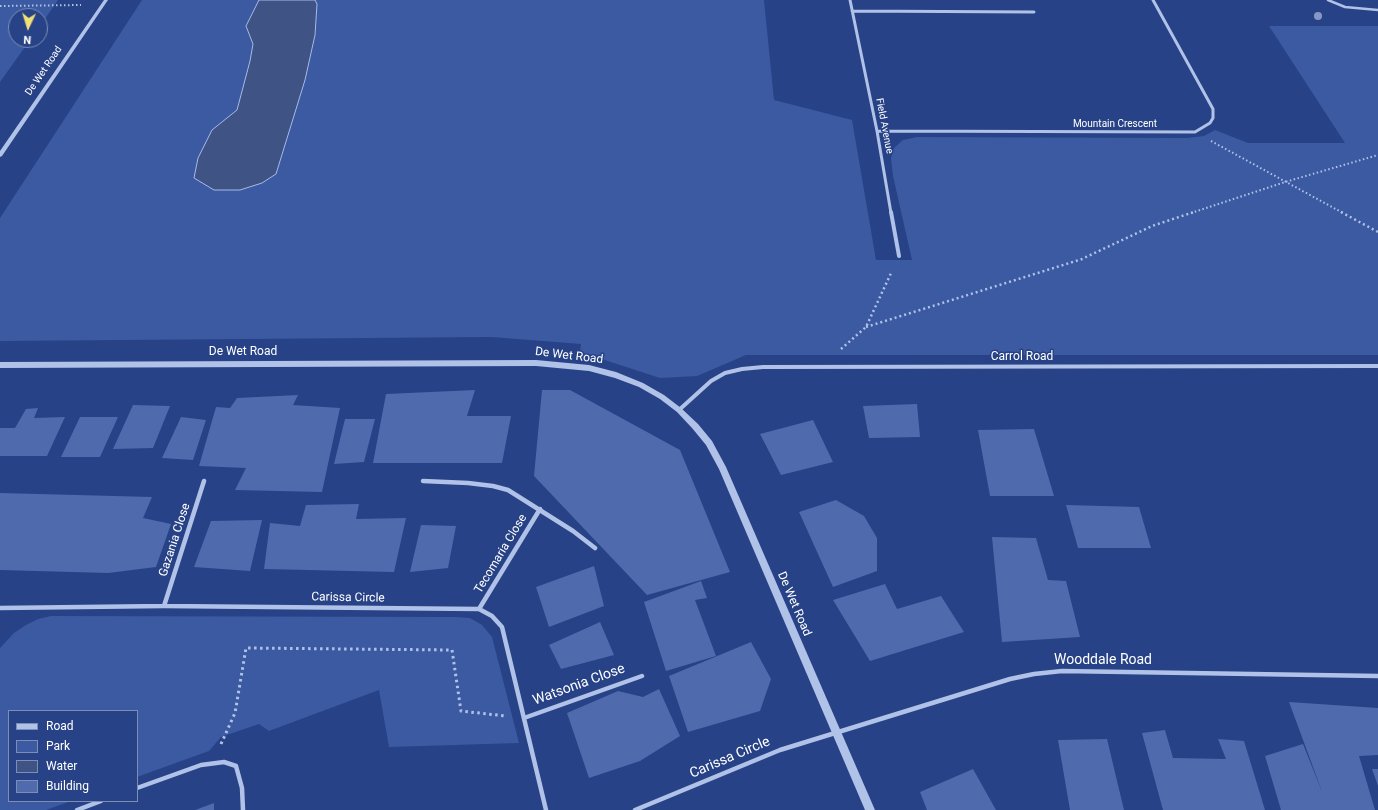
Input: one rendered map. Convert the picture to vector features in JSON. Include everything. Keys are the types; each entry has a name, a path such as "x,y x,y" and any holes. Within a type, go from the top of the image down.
{"street":[{"name":"Field Avenue","path":"850,0 877,131 899,256"},
{"path":"1153,0 1213,109 1213,118 1210,123 1195,132"},
{"name":"De Wet Road","path":"0,155 105,2"},
{"path":"852,11 1034,12"},
{"name":"Mountain Crescent","path":"877,131 1195,132"},
{"name":"De Wet Road","path":"0,365 536,363 589,368 641,385 679,410 695,426 709,443 722,467 870,810"},
{"name":"Carrol Road","path":"679,410 711,381 725,373 742,369 763,367 1378,366"},
{"name":"Gazania Close","path":"164,606 204,481"},
{"name":"Tecomaria Close","path":"423,481 468,483 493,486 508,490 573,531 594,548"},
{"name":"Tecomaria Close","path":"480,609 517,544 540,510"},
{"name":"Carissa Circle","path":"0,608 164,606 480,609"},
{"path":"480,609 492,616 502,627 546,810"},
{"name":"Wooddale Road","path":"836,732 1010,679 1034,674 1062,671 1378,676"},
{"name":"Watsonia Close","path":"524,718 642,676"},
{"name":"Carissa Circle","path":"636,810 780,750 836,732"},
{"path":"138,788 213,762 224,762 236,766 242,788 243,810"},
{"path":"77,810 98,802"}],"lane":[{"path":"1328,0 1345,7 1378,10"}],"path":[{"path":"0,6 105,2"},
{"path":"1195,132 1378,232"},
{"path":"818,367 866,328 1082,259 1152,226 1285,182 1378,155"},
{"path":"866,328 899,256"},
{"path":"213,762 235,713 246,648 452,650 461,711 524,718"}],"green space":[{"path":"0,0 58,0 48,14 48,8 8,8 8,48 24,48 0,82"},
{"path":"142,0 764,0 774,100 852,120 876,260 912,260 893,176 891,158 894,148 903,140 917,137 1187,138 1204,136 1215,130 1248,143 1345,143 1269,26 1378,26 1378,355 746,355 697,376 660,378 580,352 581,344 491,337 0,341 0,218"},
{"path":"51,616 470,618 482,625 492,637 519,743 389,747 379,690 269,731 259,724 221,737 209,751 138,777 138,710 8,710 8,802 68,802 46,810 0,810 0,648 14,633 38,619"}],"water":[{"path":"259,0 315,0 317,4 315,35 305,80 276,174 262,183 240,190 214,190 194,178 198,158 212,130 237,110 253,44 246,26"}],"building":[{"path":"475,390 467,416 511,416 502,463 373,463 386,394"},
{"path":"542,390 570,390 680,450 730,572 647,595 534,476"},
{"path":"298,395 293,405 340,408 322,492 235,490 246,468 199,466 216,407 230,408 237,398"},
{"path":"917,404 920,437 869,438 863,406"},
{"path":"133,405 170,406 153,448 113,449"},
{"path":"38,408 34,418 65,417 47,456 0,456 0,428 15,428 26,409"},
{"path":"80,417 118,417 100,457 61,457"},
{"path":"181,417 206,420 193,460 162,458"},
{"path":"345,419 375,419 364,462 334,464"},
{"path":"813,420 833,462 781,475 760,434"},
{"path":"1034,429 1054,496 990,496 978,430"},
{"path":"0,493 152,497 143,518 171,524 156,567 108,573 0,570"},
{"path":"836,500 864,516 877,538 877,571 833,587 799,512"},
{"path":"359,504 356,519 406,518 394,572 264,569 270,523 300,526 306,505"},
{"path":"1066,505 1139,507 1151,548 1078,548"},
{"path":"262,520 250,571 194,567 211,521"},
{"path":"421,525 456,526 448,568 410,572"},
{"path":"992,537 1036,538 1048,580 1066,581 1080,637 1002,642"},
{"path":"594,566 604,606 549,627 536,587"},
{"path":"701,581 707,598 695,600 716,656 666,671 644,602"},
{"path":"885,584 897,609 941,596 964,632 870,661 833,600"},
{"path":"600,622 614,655 561,669 549,645"},
{"path":"751,642 771,679 760,711 688,732 669,676"},
{"path":"659,689 680,736 640,761 589,778 567,713 618,691 643,697"},
{"path":"1289,702 1378,708 1378,755 1359,756 1375,810 1281,810 1265,756 1303,744 1323,794"},
{"path":"1165,730 1173,758 1226,759 1218,739 1244,741 1265,810 1163,810 1142,733"},
{"path":"1107,739 1124,810 1070,810 1058,740"},
{"path":"973,769 996,810 927,810 920,792"},
{"path":"1372,769 1378,769 1378,786"},
{"path":"214,803 214,810 195,810"}]}
